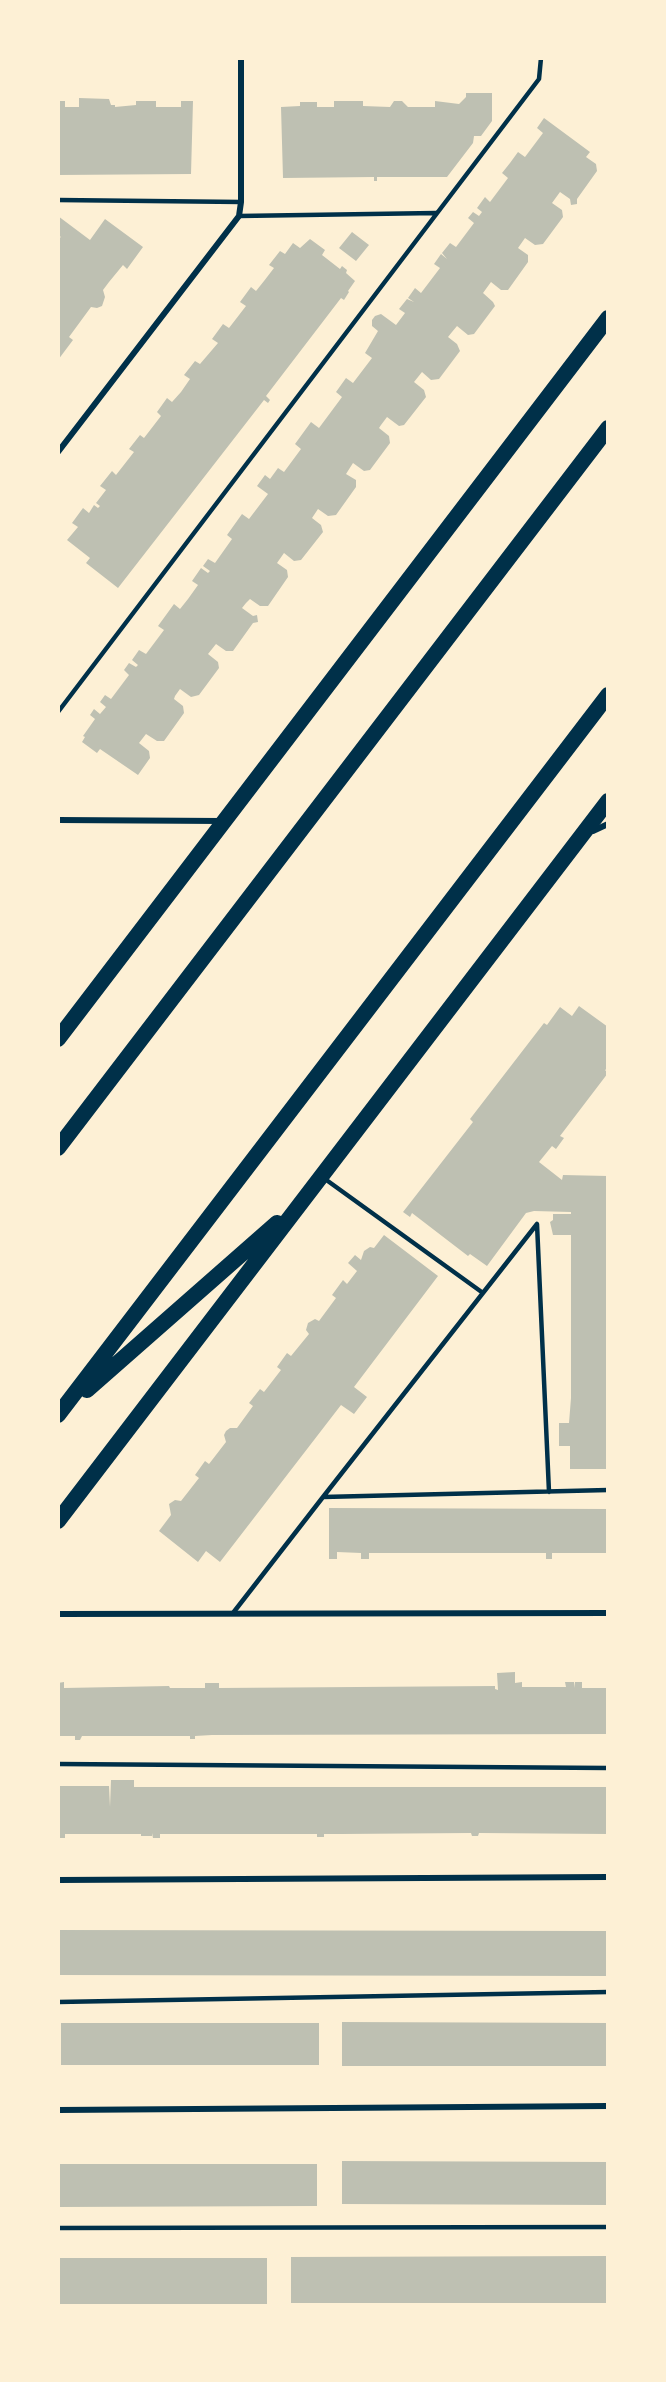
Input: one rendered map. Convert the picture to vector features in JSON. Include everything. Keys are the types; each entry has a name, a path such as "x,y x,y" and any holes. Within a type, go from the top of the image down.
{"highway":[{"path":"58,1039 608,318"},
{"path":"58,1148 608,428"},
{"path":"59,1414 608,695"},
{"path":"58,1521 608,801"},
{"path":"59,1414 304,1199"}],"street":[{"path":"58,452 239,216 241,202 241,58"},
{"path":"58,820 224,821"},
{"path":"579,838 608,824"},
{"path":"58,1614 608,1613"},
{"path":"58,1880 608,1877"},
{"path":"58,2110 608,2106"}],"lane":[{"path":"58,712 538,79 541,58"},
{"path":"58,200 241,202"},
{"path":"239,216 436,213"},
{"path":"322,1176 483,1293"},
{"path":"233,1613 537,1224 549,1492"},
{"path":"323,1497 608,1490"},
{"path":"58,1764 608,1768"},
{"path":"58,2002 608,1992"},
{"path":"58,2228 608,2227"}],"building":[{"path":"466,93 492,93 492,121 481,136 474,136 473,143 447,177 377,177 377,181 374,181 374,177 283,178 281,107 300,106 300,102 317,102 317,107 334,107 334,101 363,101 363,106 390,107 394,101 402,101 408,107 435,107 435,101 459,104 466,97"},
{"path":"79,98 109,99 111,105 115,107 136,105 136,101 156,101 156,107 181,107 181,101 193,101 191,174 58,175 58,101 65,101 65,107 79,107"},
{"path":"544,118 590,152 586,157 596,164 597,171 577,199 577,204 571,205 570,199 560,192 552,203 562,210 563,217 543,244 535,245 525,238 518,248 528,255 528,262 508,290 501,290 491,282 483,293 495,306 474,334 468,335 457,326 448,337 457,344 460,351 439,379 431,380 422,372 414,382 424,390 426,397 404,425 399,426 387,417 379,428 389,436 390,443 370,470 364,471 353,463 346,474 356,480 356,487 336,515 328,516 318,509 312,518 321,525 323,532 301,560 294,561 284,553 277,563 287,570 288,577 268,606 260,606 250,599 242,608 253,616 257,615 258,622 253,623 233,651 226,651 216,644 208,654 218,662 219,668 199,695 191,697 180,689 174,699 183,706 184,713 164,741 157,741 146,734 139,743 149,751 150,758 138,775 100,749 97,753 82,742 85,737 83,736 95,719 90,715 94,709 100,714 106,707 100,702 105,695 111,699 129,675 124,670 129,663 136,667 138,665 132,660 139,650 146,654 164,630 158,626 174,604 180,609 188,599 198,585 192,581 201,568 208,573 210,571 203,566 208,559 215,563 232,539 227,535 242,514 249,519 268,494 257,486 265,475 270,479 278,468 284,472 301,449 295,444 311,422 319,428 342,397 336,392 346,378 353,383 372,358 365,353 378,331 372,326 375,316 381,314 396,325 405,313 399,309 407,299 414,302 408,298 415,288 421,293 440,268 434,264 441,254 447,259 442,253 450,243 456,247 474,223 468,218 473,212 479,216 482,212 477,208 485,197 490,202 508,178 502,173 518,152 525,157 543,133 537,128"},
{"path":"58,216 90,240 105,219 143,247 127,269 123,265 109,282 103,290 105,297 102,306 91,307 69,337 73,340 58,360 58,239 61,237 58,235"},
{"path":"352,232 369,245 356,261 339,248"},
{"path":"310,239 325,250 322,255 340,269 342,266 347,270 346,273 355,281 349,292 344,300 341,298 266,396 270,400 268,403 264,400 118,588 86,563 90,558 67,540 78,527 72,523 83,508 89,513 94,505 98,508 100,506 96,503 106,490 100,486 112,471 116,475 134,452 129,449 140,435 144,438 161,416 157,412 167,398 172,402 181,392 190,379 184,375 195,361 200,364 218,343 212,339 223,324 229,328 246,306 240,302 251,287 256,291 264,281 274,268 269,265 280,251 285,254 293,243 300,248"},
{"path":"579,1006 608,1027 608,1068 605,1070 608,1073 560,1136 564,1138 556,1149 552,1146 539,1162 562,1180 563,1175 608,1176 608,1469 570,1469 570,1446 559,1446 559,1423 569,1423 571,1398 571,1235 553,1235 550,1222 553,1220 553,1214 571,1214 571,1212 534,1211 526,1213 487,1266 470,1254 468,1256 412,1213 410,1217 403,1212 473,1122 470,1119 544,1023 547,1025 560,1007 572,1016"},
{"path":"384,1235 438,1276 354,1387 367,1397 354,1414 341,1405 220,1562 206,1551 198,1562 159,1531 171,1515 169,1504 175,1500 181,1501 199,1478 195,1475 205,1461 209,1464 226,1442 224,1435 226,1431 230,1428 237,1428 253,1406 249,1403 260,1389 264,1392 281,1370 277,1367 287,1353 291,1356 309,1334 306,1330 308,1323 315,1319 319,1321 336,1298 332,1295 343,1280 347,1284 357,1271 348,1263 355,1255 361,1260 364,1251 370,1247 374,1248"},
{"path":"329,1508 608,1509 608,1553 552,1553 552,1559 546,1559 546,1553 369,1553 369,1559 361,1559 361,1553 337,1552 337,1559 329,1559"},
{"path":"515,1672 515,1683 522,1682 522,1687 566,1687 565,1682 574,1682 574,1688 575,1682 582,1682 582,1688 608,1688 608,1734 212,1735 195,1736 195,1739 190,1739 190,1736 82,1736 80,1740 75,1740 75,1736 58,1736 58,1683 64,1682 64,1688 169,1686 170,1688 205,1688 205,1683 219,1683 219,1688 495,1686 498,1690 497,1673"},
{"path":"111,1780 134,1780 134,1787 608,1787 608,1834 479,1833 478,1836 472,1836 471,1833 324,1834 324,1837 317,1837 317,1834 160,1834 160,1838 153,1838 152,1833 152,1836 65,1834 65,1838 58,1838 58,1786 109,1786 110,1807"},
{"path":"58,1930 608,1931 608,1976 58,1975"},
{"path":"342,2022 608,2023 608,2066 342,2066"},
{"path":"61,2023 319,2023 319,2065 61,2065"},
{"path":"342,2161 608,2162 608,2205 342,2204"},
{"path":"60,2164 317,2164 317,2206 60,2207"},
{"path":"608,2256 608,2303 291,2303 291,2257"},
{"path":"58,2258 267,2258 267,2304 58,2304"}]}
